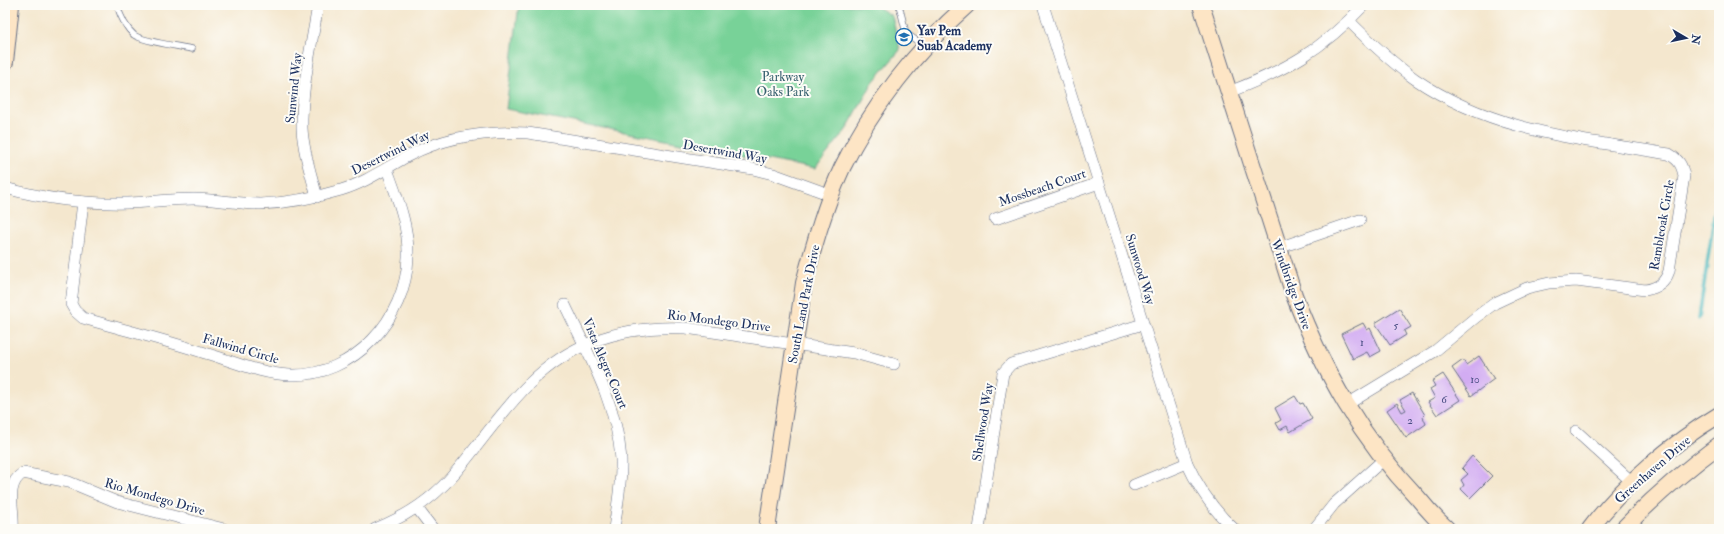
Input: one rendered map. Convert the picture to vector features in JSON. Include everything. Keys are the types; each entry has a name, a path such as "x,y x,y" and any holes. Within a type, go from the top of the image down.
{"street":[{"path":"5,62 11,5"},
{"name":"Sunwind Way","path":"317,197 305,152 302,128 303,104 318,5"},
{"name":"South Land Park Drive","path":"767,529 804,283 814,243 831,195 842,167 879,104 904,72 949,22 967,5"},
{"name":"Sunwood Way","path":"1043,5 1187,463 1197,484 1208,501 1234,529"},
{"name":"Windbridge Drive","path":"1201,5 1278,248 1307,330 1325,368 1346,405 1368,439 1383,460 1447,529"},
{"path":"1229,92 1276,74 1303,58 1324,43 1349,21 1364,5"},
{"name":"Rambleoak Circle","path":"1346,405 1435,351 1495,303 1527,288 1548,283 1576,281 1645,290 1652,289 1660,285 1667,278 1669,271 1684,176 1682,166 1677,159 1669,154 1519,127 1468,108 1435,92 1410,75 1377,48 1349,21"},
{"name":"Desertwind Way","path":"5,188 48,198 83,202 130,203 196,199 261,204 292,202 317,197 343,189 387,169 432,145 453,139 490,133 528,133 753,169 773,174 831,195"},
{"name":"Fallwind Circle","path":"83,202 71,304 75,311 83,318 180,345 269,374 310,374 340,364 363,349 386,325 401,296 407,271 408,256 406,233 398,199 387,169"},
{"name":"Mossbeach Court","path":"995,219 1099,183"},
{"path":"1278,248 1360,220"},
{"name":"Vista Alegre Court","path":"565,305 606,392 614,415 621,460 620,484 614,529"},
{"name":"Shellwood Way","path":"979,529 1003,373 1011,364 1143,324"},
{"name":"Rio Mondego Drive","path":"375,529 392,522 417,508 439,490 454,475 530,382 548,367 568,353 584,345 615,334 638,329 662,327 686,328 854,353 894,364"},
{"name":"Greenhaven Drive","path":"1590,529 1598,517 1632,482 1668,451 1719,415"},
{"path":"1576,431 1632,482"},
{"name":"Greenhaven Drive","path":"1623,529 1646,505 1684,471 1719,445"},
{"path":"1314,529 1334,504 1383,460"},
{"path":"1134,484 1187,463"},
{"name":"Rio Mondego Drive","path":"13,529 11,486 16,478 23,473 69,482 117,502 224,529"},
{"path":"417,508 433,529"}],"lane":[{"path":"117,5 125,23 134,34 141,39 192,49"},
{"path":"899,5 906,33 926,48"}],"green space":[{"name":"Parkway Oaks Park","path":"519,5 875,5 892,16 900,50 873,82 846,130 815,169 506,109"}],"building":[{"path":"1399,308 1411,327 1404,331 1406,335 1390,345 1375,323"},
{"path":"1363,323 1367,330 1370,328 1381,351 1370,357 1367,352 1353,359 1341,334"},
{"path":"1479,356 1494,379 1471,396 1452,368 1463,360 1466,365"},
{"path":"1443,374 1460,400 1437,415 1428,402 1435,398 1430,389 1435,386 1432,381"},
{"path":"1412,393 1425,415 1423,417 1426,424 1406,438 1387,410 1397,403 1402,412 1406,410 1400,400"},
{"path":"1295,396 1300,404 1303,403 1312,419 1290,432 1287,426 1280,430 1276,423 1281,420 1275,408"},
{"path":"1472,456 1492,476 1470,498 1461,489 1464,485 1461,480 1468,474 1462,468"}],"waterway":[{"path":"1699,318 1719,184"}],"place":[{"name":"Yav Pem Suab Academy","path":"904,37"}]}
